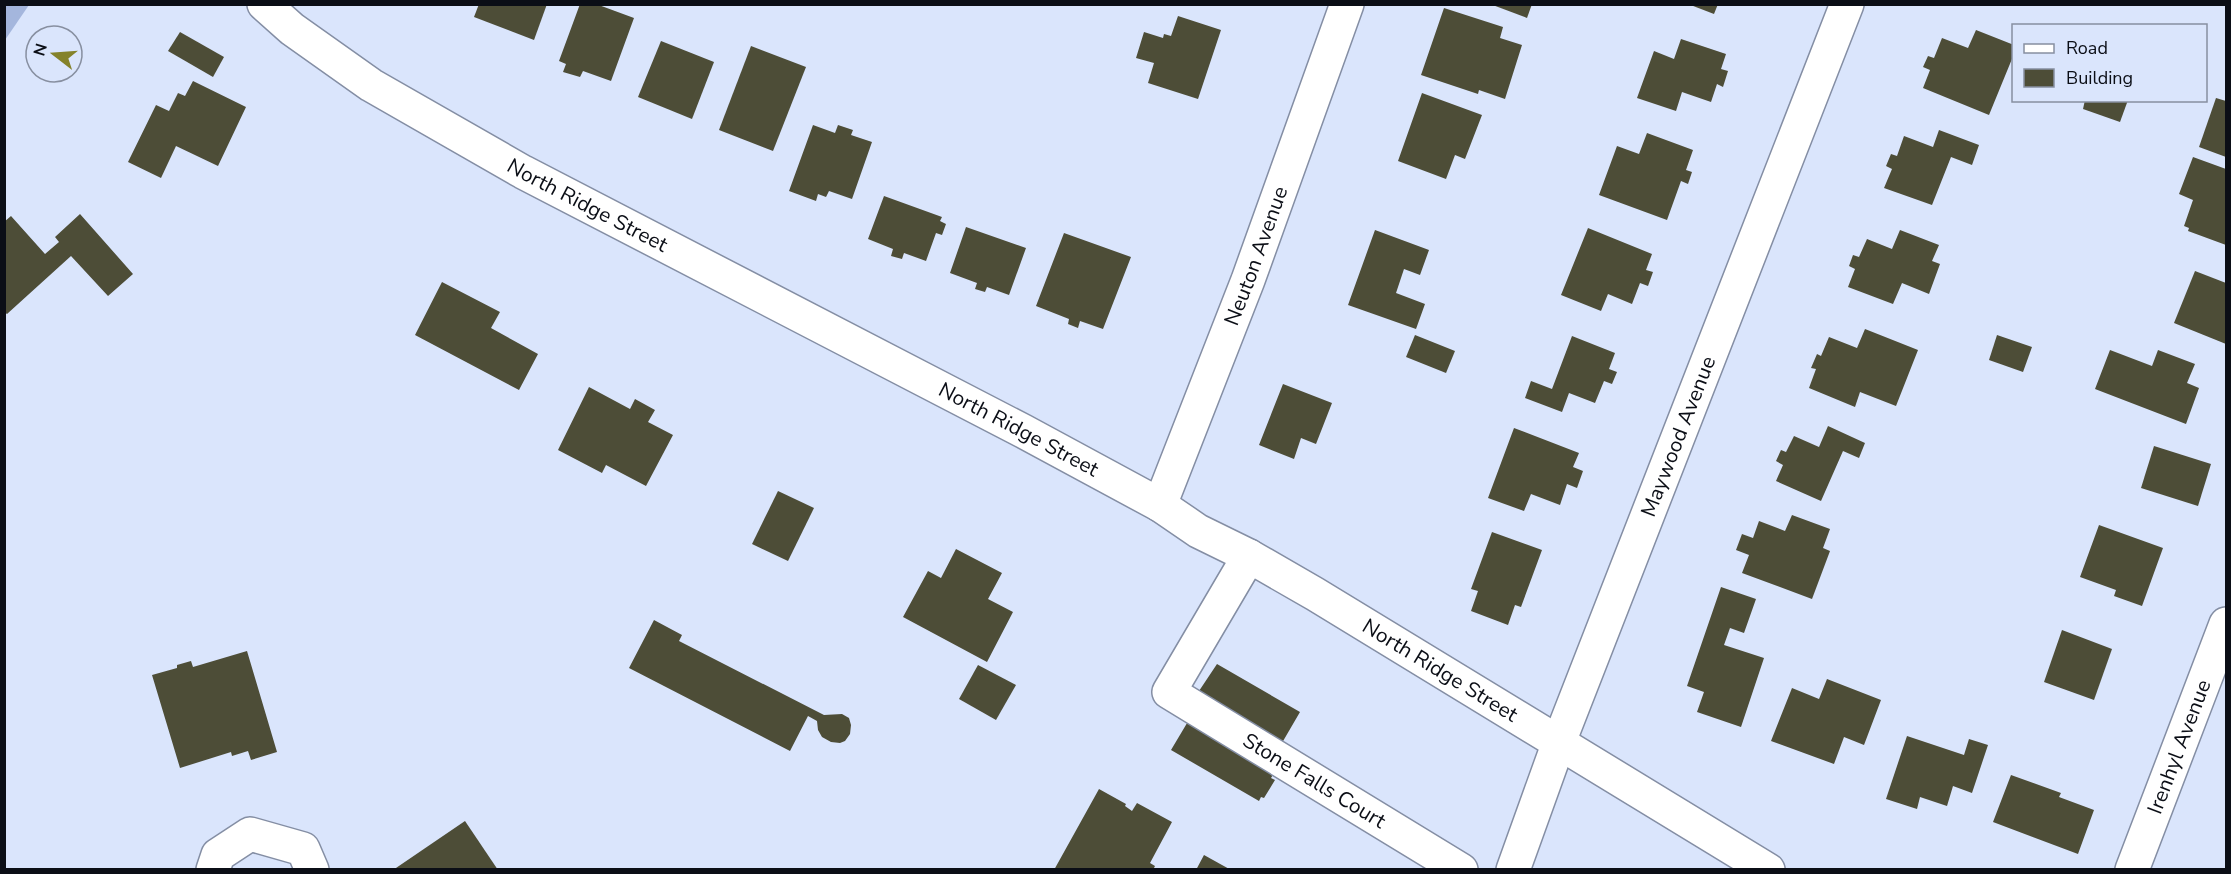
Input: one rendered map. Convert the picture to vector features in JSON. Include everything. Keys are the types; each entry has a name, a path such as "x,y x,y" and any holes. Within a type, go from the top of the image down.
{"street":[{"name":"North Ridge Street","path":"264,4 292,29 371,85 513,166 1023,431 1160,505 1198,531 1249,556 1315,594 1768,870"},
{"name":"Neuton Avenue","path":"1160,505 1248,280 1347,4"},
{"name":"Maywood Avenue","path":"1513,870 1559,742 1847,4"},
{"name":"Stone Falls Court","path":"1249,556 1169,692 1461,870"},
{"name":"Irenhyl Avenue","path":"2132,870 2226,624"},
{"path":"213,870 218,855 250,834 303,849 312,870"}],"shaded area":[{"path":"4,5 29,5 5,40"}],"building":[{"path":"479,4 547,4 534,40 474,17"},
{"path":"580,4 596,4 634,18 611,81 583,71 580,77 563,72 566,64 559,61"},
{"path":"1490,4 1532,4 1527,18"},
{"path":"1688,4 1718,4 1714,14"},
{"path":"1444,8 1503,27 1500,38 1522,45 1505,99 1479,90 1478,94 1421,75"},
{"path":"1178,16 1221,30 1198,99 1148,83 1154,63 1136,58 1144,32 1163,38 1164,34 1171,36"},
{"path":"1976,30 2012,44 2012,59 1989,115 1923,88 1930,70 1923,67 1928,56 1934,58 1942,38 1968,48"},
{"path":"180,32 224,57 213,77 168,51"},
{"path":"1681,39 1726,54 1721,69 1728,71 1723,87 1717,84 1711,102 1682,92 1676,111 1637,98 1654,51 1674,59"},
{"path":"661,41 714,62 692,119 638,97"},
{"path":"751,46 806,67 773,151 719,130"},
{"path":"193,81 246,107 218,166 176,146 161,178 128,162 156,105 169,111 178,93 185,96"},
{"path":"1422,93 1482,115 1465,159 1455,155 1446,179 1398,161"},
{"path":"2216,98 2226,101 2226,157 2199,147"},
{"path":"2085,102 2127,102 2120,122 2083,109"},
{"path":"813,125 835,133 838,125 853,130 851,135 872,142 852,199 829,191 826,197 818,194 816,201 789,191"},
{"path":"1939,130 1979,145 1972,165 1951,157 1932,205 1884,188 1892,169 1886,166 1891,154 1897,156 1904,136 1933,147"},
{"path":"1647,133 1693,150 1686,170 1692,172 1688,184 1681,181 1667,220 1599,195 1617,146 1639,154"},
{"path":"2193,157 2226,169 2226,245 2188,231 2189,228 2184,226 2193,200 2179,194"},
{"path":"884,196 942,217 940,221 946,224 942,235 936,233 926,261 904,253 902,259 891,256 893,249 868,239"},
{"path":"80,214 133,274 108,296 71,256 7,314 4,312 4,222 11,216 45,254 59,242 55,237"},
{"path":"966,227 1026,248 1009,295 987,287 985,292 975,289 977,283 950,273"},
{"path":"1588,228 1652,254 1646,270 1653,272 1648,286 1640,283 1632,304 1608,294 1601,311 1561,295"},
{"path":"1375,230 1429,250 1420,275 1404,269 1396,293 1425,304 1416,329 1348,305"},
{"path":"1900,230 1939,245 1932,261 1940,264 1929,294 1902,283 1893,304 1848,287 1855,269 1849,266 1853,255 1859,257 1867,239 1892,249"},
{"path":"1064,233 1131,257 1103,329 1080,321 1078,328 1068,324 1069,319 1036,306"},
{"path":"2195,271 2226,283 2226,344 2174,323"},
{"path":"442,282 500,312 491,328 538,354 519,390 415,335"},
{"path":"1865,329 1918,350 1896,406 1860,392 1855,407 1809,388 1816,369 1811,368 1817,354 1821,356 1829,337 1857,348"},
{"path":"1415,335 1455,351 1446,373 1406,357"},
{"path":"1997,335 2032,347 2023,372 1989,360"},
{"path":"1572,336 1615,353 1609,369 1617,372 1612,384 1604,381 1595,403 1569,393 1562,412 1525,398 1531,381 1552,389"},
{"path":"2110,350 2152,366 2158,350 2195,364 2187,383 2199,388 2186,424 2095,389"},
{"path":"1283,384 1332,403 1316,444 1301,438 1294,459 1259,445"},
{"path":"589,387 630,409 635,399 655,410 648,422 673,435 646,486 606,465 602,473 558,450"},
{"path":"1828,426 1865,443 1859,458 1843,451 1821,501 1776,481 1783,465 1776,461 1781,450 1786,452 1794,436 1819,447"},
{"path":"1514,428 1579,453 1573,467 1583,471 1577,488 1567,484 1560,505 1531,494 1524,511 1488,498"},
{"path":"2154,446 2211,464 2198,506 2141,488"},
{"path":"778,491 814,508 788,561 752,544"},
{"path":"1792,515 1830,529 1823,548 1830,551 1812,599 1742,573 1749,555 1736,550 1742,534 1753,538 1759,521 1785,531"},
{"path":"2099,525 2163,548 2142,606 2114,596 2116,590 2080,577"},
{"path":"1492,532 1542,550 1521,607 1515,605 1508,625 1471,611 1478,591 1471,589"},
{"path":"956,549 1002,573 988,599 1013,612 987,662 903,617 928,571 941,578"},
{"path":"1721,587 1756,599 1744,633 1730,628 1724,645 1764,658 1741,727 1697,712 1704,692 1687,686"},
{"path":"654,620 682,635 679,641 824,715 842,714 849,718 850,734 845,741 831,742 822,737 817,721 808,716 790,751 629,668"},
{"path":"2062,630 2112,649 2094,700 2044,682"},
{"path":"247,651 277,752 251,760 248,751 232,756 231,752 180,768 152,675 177,668 177,665 191,661 193,667"},
{"path":"1217,664 1300,712 1272,760 1279,765 1271,778 1275,780 1264,798 1261,797 1259,801 1171,750 1199,703 1193,700"},
{"path":"978,665 1016,685 996,720 959,699"},
{"path":"1827,679 1881,700 1864,745 1844,737 1834,764 1771,741 1792,688 1819,699"},
{"path":"1907,736 1964,755 1969,739 1988,745 1972,793 1953,786 1947,806 1920,797 1917,809 1886,799"},
{"path":"2011,775 2061,793 2059,797 2094,810 2078,854 1993,822"},
{"path":"1099,789 1126,804 1125,806 1132,811 1137,803 1172,822 1150,863 1155,866 1153,870 1054,870"},
{"path":"465,821 498,870 393,870"},
{"path":"1204,855 1231,870 1196,870"}]}
